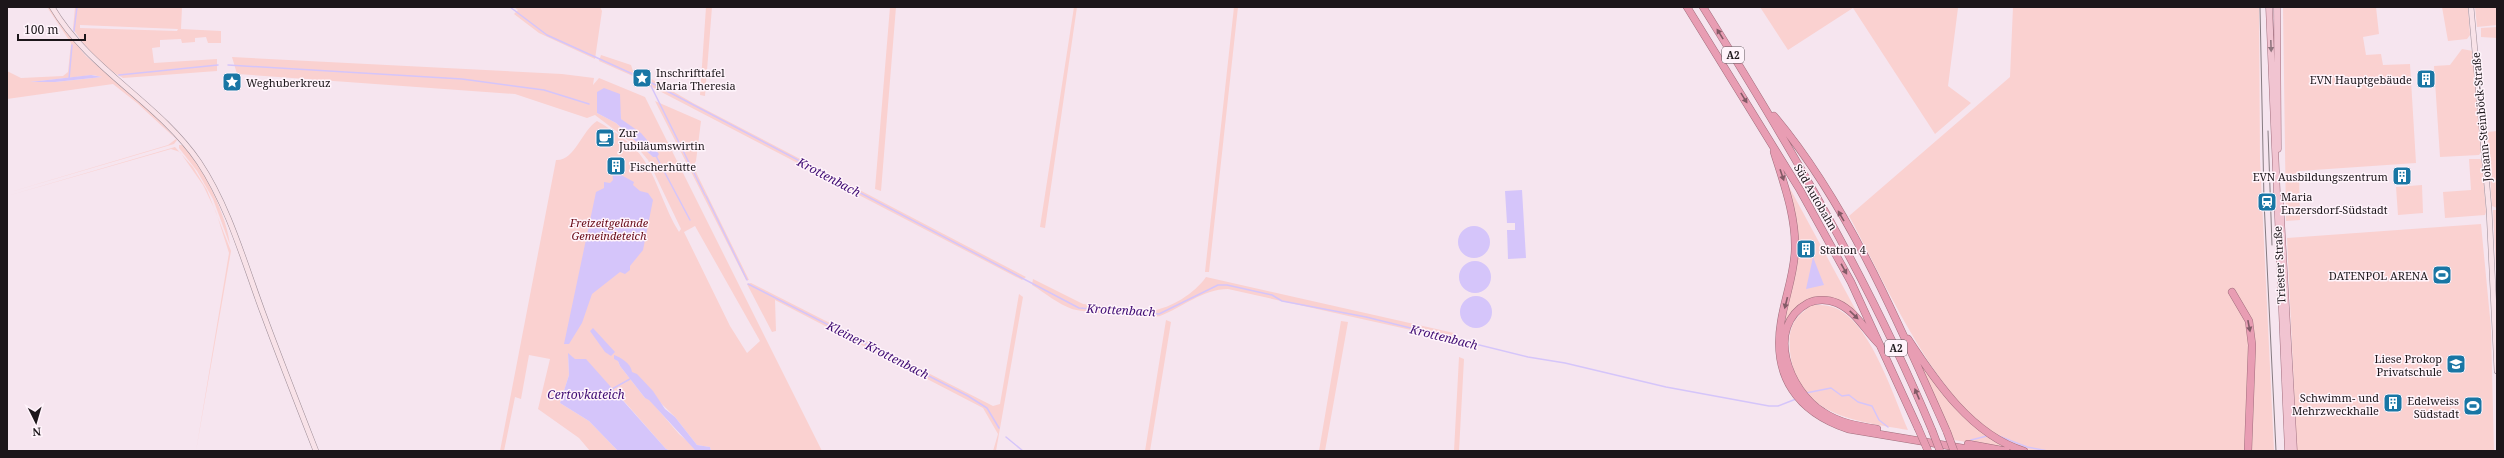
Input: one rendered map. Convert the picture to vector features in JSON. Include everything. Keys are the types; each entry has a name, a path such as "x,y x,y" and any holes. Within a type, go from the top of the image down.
{"highway":[{"name":"Süd Autobahn","path":"1687,7 1769,139 1851,282 1883,348 1928,451"},
{"name":"Süd Autobahn","path":"1703,7 1763,103 1856,268 1909,375 1940,451"},
{"path":"1763,103 1786,130 1829,195 1898,324 1947,432 1954,451"},
{"path":"1769,139 1788,196 1794,232 1793,268 1779,335 1782,364 1797,393 1807,404 1826,420 1848,429 1980,451"},
{"path":"2232,292 2249,321 2252,345 2248,451"},
{"path":"1797,393 1787,362 1785,336 1794,314 1812,301 1823,300 1836,302 1848,309 1883,348"},
{"path":"1898,324 1940,384 1964,411 1996,438 2024,451"},
{"path":"1807,404 1848,424 2006,451"}],"main road":[{"path":"52,7 81,48 160,116 183,141 202,168 228,220 316,451"},
{"name":"Triester Straße","path":"2269,7 2288,451"},
{"name":"Triester Straße","path":"2277,7 2279,162 2294,451"},
{"name":"Johann-Steinböck-Straße","path":"2471,7 2488,194 2497,371"}],"green space":[{"path":"47,7 50,7 63,28 86,56 148,108 177,140 174,144 7,193 168,145 176,139 137,103 113,84 7,99 7,71 21,78 63,76 68,72 71,43","holes":["93,75 102,77 55,82 30,82"]},
{"path":"75,7 182,7 181,29 221,31 221,43 208,43 206,37 195,38 195,42 182,43 181,39 160,40 160,47 152,48 154,63 217,59 217,71 123,78 115,74 101,63 73,29","holes":["80,25 178,29 177,31 80,28"]},
{"path":"514,7 600,7 602,11 595,59 539,33 514,14 518,10"},
{"path":"706,7 712,7 705,96 700,95"},
{"path":"890,7 896,7 881,191 875,189"},
{"path":"1074,7 1077,7 1045,228 1040,227"},
{"path":"1234,7 1238,7 1209,272 1205,272"},
{"path":"1760,7 1958,8 1948,86 1971,103 1935,134 1853,8 1788,50"},
{"path":"2013,7 2259,7 2260,159 2274,451 2031,451 2009,442 1988,429 1967,410 1946,387 1927,360 1893,300 1849,216 2010,77"},
{"path":"2283,7 2376,7 2379,34 2363,37 2366,55 2381,54 2383,65 2410,64 2416,163 2299,171 2300,220 2286,221"},
{"path":"2442,7 2468,7 2470,35 2467,39 2448,41"},
{"path":"2475,7 2497,7 2497,25 2477,27"},
{"path":"2497,27 2497,38 2481,37 2481,28"},
{"path":"2462,49 2473,51 2481,152 2479,155 2440,157 2434,66 2450,65"},
{"path":"601,55 631,65 635,77 599,61"},
{"name":"Freizeitgelände Gemeindeteich","path":"232,57 562,74 594,78 593,85 599,78 645,97 822,451 711,451 710,447 697,445 675,417 618,361 620,366 645,398 649,399 679,434 699,451 671,451 666,449 616,392 568,354 569,375 560,403 589,421 618,451 590,451 579,438 538,409 550,359 529,355 521,399 515,397 504,451 500,451 556,160 563,159 568,156 587,131 597,121 623,138 640,154 649,168 679,232 681,229 648,160 637,147 595,115 587,118 515,94 237,74","holes":["620,109 621,119 653,157 616,123 597,113","695,226 760,341 747,353 730,326 684,232"]},
{"path":"641,73 693,103 1026,277 1022,280 646,84"},
{"path":"655,101 701,121 696,161 693,166 749,280 746,280"},
{"path":"2497,131 2497,208 2492,206 2487,132"},
{"path":"179,145 182,145 198,164 213,192 224,221 230,245 213,199 197,171 179,148"},
{"path":"175,147 179,152 171,149 7,196"},
{"path":"182,154 193,167 207,190 214,208 203,185"},
{"path":"2469,159 2480,159 2482,162 2485,215 2445,218 2443,192 2471,190"},
{"path":"1787,183 1859,316 1846,305 1833,301 1802,304 1782,334 1796,269"},
{"path":"2422,185 2423,213 2398,215 2396,187"},
{"path":"2493,210 2497,210 2497,288"},
{"path":"217,217 231,251 196,451 229,253"},
{"path":"2481,224 2491,328 2494,451 2297,451 2287,238"},
{"path":"1206,277 1454,333 1456,340 1228,289 1202,295 1160,316 1145,317 1072,309 1032,285 1033,279 1083,304 1152,311 1182,299 1195,289"},
{"path":"751,283 993,406 1000,404 1019,294 1023,297 996,451 993,451 998,434 983,408 775,300 776,331 772,332 747,284"},
{"path":"1812,305 1827,306 1838,309 1852,320 1863,333 1881,365 1908,430 1868,423 1832,412 1816,402 1804,390 1795,373 1790,351 1790,336 1796,319"},
{"path":"1166,320 1171,322 1150,451 1145,451"},
{"path":"1341,321 1348,322 1325,451 1319,451"},
{"path":"1459,357 1464,359 1459,451 1454,451"},
{"path":"1920,363 1947,397 2010,449 1954,440"}],"water":[{"path":"91,75 102,77 55,82 30,82"},
{"path":"604,88 620,94 621,119 641,133 659,154 657,157 653,157 616,123 597,113 597,92"},
{"path":"612,170 634,182 633,185 640,191 648,193 653,200 643,250 630,266 630,270 625,274 620,272 592,294 582,323 569,344 564,344 596,192 604,188 604,182 610,183 613,180"},
{"path":"1522,190 1526,258 1508,259 1507,230 1515,230 1515,223 1507,223 1505,191"},
{"path":"1474,226 1485,231 1490,242 1485,253 1474,258 1463,253 1458,242 1463,231"},
{"path":"1813,257 1824,285 1806,289"},
{"path":"1475,261 1484,264 1488,268 1491,277 1488,286 1484,290 1475,293 1466,290 1462,286 1459,277 1462,268 1466,264"},
{"path":"1476,296 1487,301 1492,312 1487,323 1476,328 1465,323 1460,312 1465,301"},
{"path":"593,328 615,352 611,356 605,352 590,331"},
{"name":"Certovkateich","path":"568,353 575,359 586,359 666,449 671,451 618,451 589,421 560,403 569,375"},
{"path":"614,355 622,359 630,366 632,372 637,374 653,391 665,409 675,417 697,445 710,447 711,451 695,450 649,400 645,398 620,366 618,361 614,359"}],"waterway":[{"path":"74,31 77,7"},
{"name":"Krottenbach","path":"510,7 547,35 648,81 1079,308 1159,314 1218,285 1227,285 1272,295 1282,301 1366,317 1528,357 1565,363 1666,387 1769,406 1778,406 1796,399"},
{"path":"69,79 72,45"},
{"path":"119,75 218,65"},
{"path":"228,65 462,79 544,90 589,104"},
{"name":"Kleiner Krottenbach","path":"649,82 705,195"},
{"path":"656,156 690,220"},
{"name":"Kleiner Krottenbach","path":"706,196 747,280"},
{"name":"Kleiner Krottenbach","path":"748,284 968,396 987,408 999,428"},
{"path":"612,389 630,379"},
{"name":"Krottenbach","path":"1806,393 1831,388 1842,396 1849,395 1858,402 1872,406 1879,420 1888,427"},
{"name":"Krottenbach","path":"1996,435 2027,447 2048,451"},
{"name":"Krottenbach","path":"1971,440 1987,436"},
{"name":"Kleiner Krottenbach","path":"1006,437 1023,451"}],"tram line":[{"path":"2260,7 2264,201 2276,451"},
{"path":"2268,131 2272,245"}],"place":[{"name":"Inschrifttafel Maria Theresia","path":"642,78"},
{"name":"EVN Hauptgebäude","path":"2426,79"},
{"name":"Weghuberkreuz","path":"232,82"},
{"name":"Zur Jubiläumswirtin","path":"605,138"},
{"name":"Fischerhütte","path":"616,166"},
{"name":"EVN Ausbildungszentrum","path":"2402,176"},
{"name":"Maria Enzersdorf-Südstadt","path":"2267,202"},
{"name":"Station 4","path":"1806,249"},
{"name":"DATENPOL ARENA","path":"2442,275"},
{"name":"Liese Prokop Privatschule","path":"2456,364"},
{"name":"Schwimm- und Mehrzweckhalle","path":"2393,403"},
{"name":"Edelweiss Südstadt","path":"2473,406"}]}
